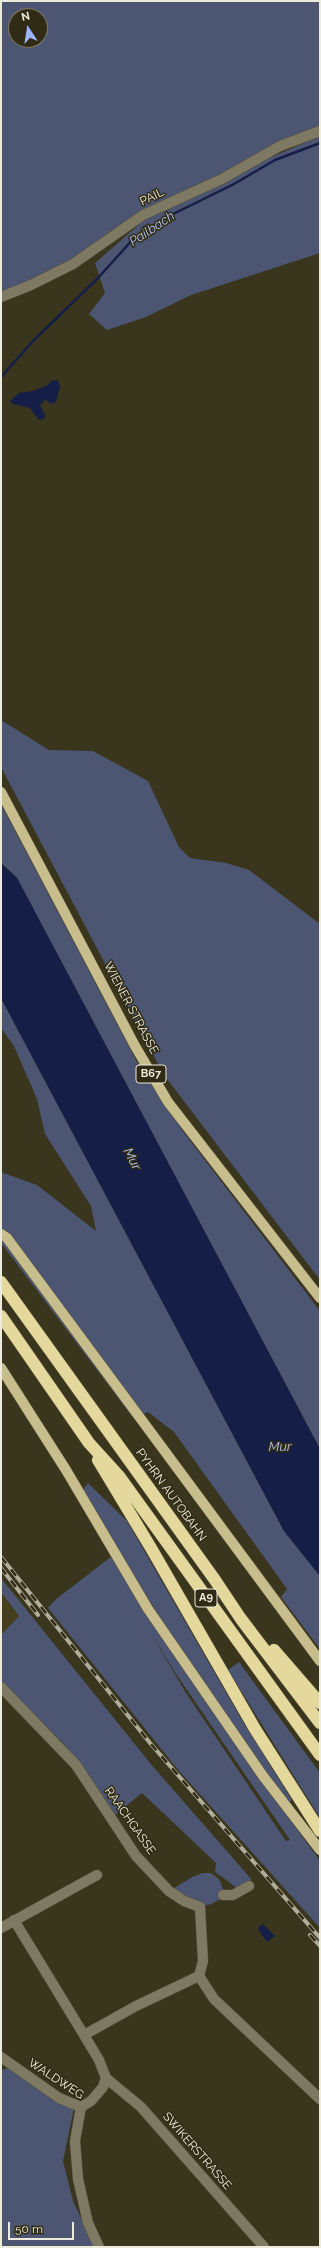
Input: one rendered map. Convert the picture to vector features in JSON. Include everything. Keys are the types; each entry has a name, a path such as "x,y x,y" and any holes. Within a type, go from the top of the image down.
{"highway":[{"name":"PYHRN AUTOBAHN","path":"1,1282 216,1580 241,1619 320,1723"},
{"name":"A9","path":"1,1316 89,1443 119,1476 320,1755"},
{"path":"89,1443 110,1482 151,1548 255,1729 320,1831"},
{"path":"216,1580 248,1615 276,1653 320,1703"}],"main road":[{"name":"WIENER STRASSE","path":"1,792 135,1046 168,1102 320,1298"},
{"path":"1,1234 7,1238 320,1661"},
{"path":"1,1368 66,1470 148,1610 264,1776 320,1850"}],"street":[{"name":"PAIL","path":"1,297 31,285 73,264 143,215 216,182 280,146 320,131"},
{"name":"RAACHGASSE","path":"1,1687 76,1765 136,1856 169,1891 184,1901 200,1907 203,1961 199,1976"},
{"path":"1,1928 97,1875"},
{"path":"223,1895 233,1895 249,1886"},
{"name":"SWIKERSTRASSE","path":"14,1920 99,2060 106,2078 141,2106 264,2247"},
{"path":"84,2035 152,1998 199,1976 214,1999 320,2099"},
{"name":"WALDWEG","path":"1,2057 59,2098 80,2107 75,2142 78,2179 88,2223 99,2247"},
{"path":"80,2107 91,2101 103,2087 106,2078"}],"shaded area":[{"path":"1,1 320,1 320,131 166,204 91,253 1,295"},
{"path":"320,136 320,253 191,295 146,317 107,330 89,314 105,293 95,263 143,221 251,166"},
{"path":"1,720 49,750 93,751 148,781 179,847 190,858 226,863 249,870 320,924 320,1280 164,1075 1,767"},
{"path":"1,804 137,1062 182,1130 320,1311 320,1449 17,878 1,863"},
{"path":"1,998 284,1531 320,1576 320,1649 281,1597 287,1589 174,1432 148,1412 134,1419 1,1243 1,1172 37,1185 96,1231 91,1206 45,1134 37,1099 14,1046 1,1028"},
{"path":"88,1483 127,1521 243,1722 292,1800 288,1803 165,1626 82,1491"},
{"path":"112,1556 259,1777 320,1861 320,1928 179,1771 48,1608 55,1600","holes":["149,1630 176,1674 290,1840 286,1841 186,1693"]},
{"path":"1,1578 150,1763 252,1880 237,1888 215,1872 216,1863 142,1793 115,1815 87,1772 63,1743 1,1681 1,1635 19,1616 1,1592"},
{"path":"1,1592 19,1616 1,1635"},
{"path":"239,1662 320,1773 320,1818 228,1670"},
{"path":"203,1873 211,1873 219,1879 223,1889 221,1899 200,1907 169,1891 194,1876"},
{"path":"8,2068 60,2097 74,2108 63,2161 73,2201 95,2247 1,2247 1,2070"}],"water":[{"path":"58,380 60,387 56,402 50,404 46,399 40,405 45,415 44,419 39,420 30,408 13,404 10,401 19,393 33,391 48,385 51,381"},
{"name":"Mur","path":"1,863 17,878 320,1449 320,1576 284,1531 1,998"},
{"path":"263,1924 275,1936 267,1942 259,1931 259,1927"}],"waterway":[{"name":"Pailbach","path":"1,377 34,340 98,278 134,238 163,219 234,184 275,160 320,143"}],"railway":[{"path":"1,1557 150,1743 320,1938"},
{"path":"1,1568 38,1615"},
{"path":"310,1935 320,1946"}]}
